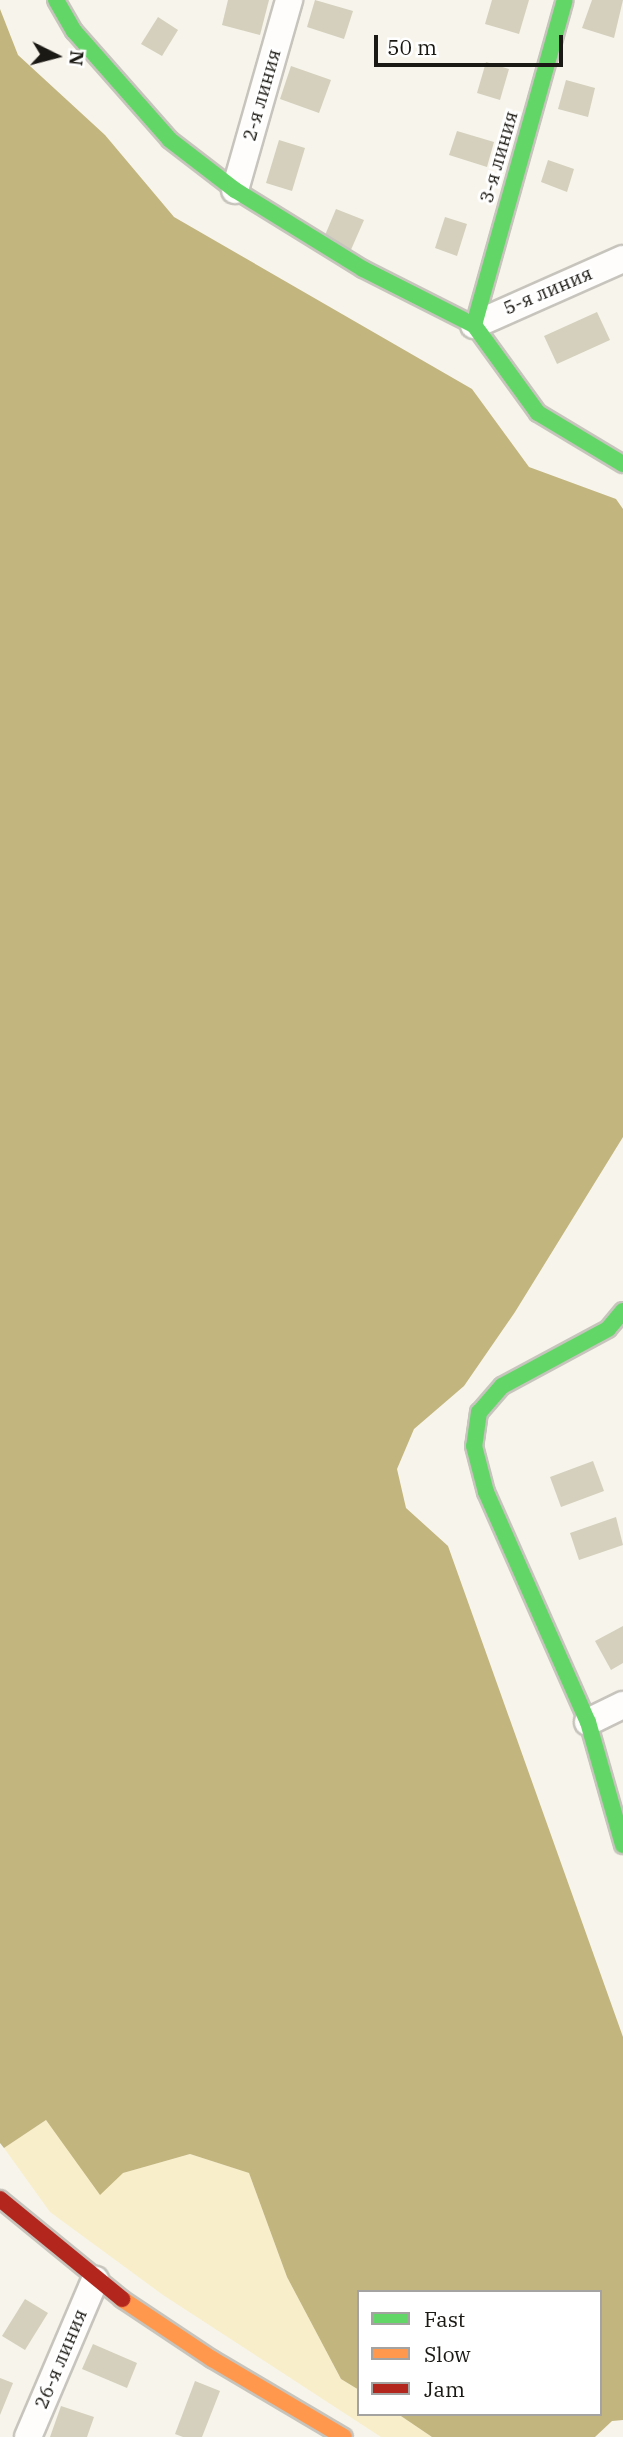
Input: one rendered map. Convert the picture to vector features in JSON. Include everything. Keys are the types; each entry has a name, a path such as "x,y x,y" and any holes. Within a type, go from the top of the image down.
{"street":[{"path":"55,0 74,31 170,140 235,190 363,269 474,325 538,413 623,464"},
{"name":"2-я линия","path":"235,190 289,0"},
{"name":"3-я линия","path":"474,325 565,0"},
{"name":"5-я линия","path":"474,325 623,259"},
{"path":"618,1329 502,1386 479,1412 474,1446 486,1492 588,1722 623,1845"},
{"path":"588,1722 623,1705"},
{"path":"0,2199 94,2280 312,2428 344,2437"},
{"name":"26-я линия","path":"27,2437 94,2280"}],"shaded area":[{"path":"0,9 18,55 105,135 174,217 472,389 529,467 616,499 623,509 623,1137 515,1312 464,1386 414,1429 397,1469 406,1508 448,1546 623,2037 623,2420 612,2421 595,2437 432,2437 401,2416 602,2416 602,2290 357,2290 357,2389 341,2379 287,2277 249,2173 190,2154 123,2173 100,2195 46,2120 4,2148 0,2143"},
{"path":"46,2120 68,2147 123,2173 190,2154 249,2173 287,2277 341,2379 357,2389 357,2416 401,2416 432,2437 381,2437 163,2295 50,2212 4,2148"}],"building":[{"path":"228,0 269,0 260,35 222,25"},
{"path":"315,0 353,11 344,39 307,27"},
{"path":"492,0 529,0 519,34 485,24"},
{"path":"592,0 623,0 614,38 582,28"},
{"path":"158,17 178,30 162,56 141,44"},
{"path":"486,62 509,69 500,100 477,93"},
{"path":"291,66 331,80 319,113 280,99"},
{"path":"566,80 595,88 588,117 558,109"},
{"path":"457,131 494,142 487,167 449,155"},
{"path":"279,140 305,148 292,191 266,183"},
{"path":"548,160 574,169 567,192 541,182"},
{"path":"336,209 364,220 350,252 323,240"},
{"path":"445,217 467,224 457,256 435,248"},
{"path":"597,312 610,340 557,364 544,336"},
{"path":"593,1461 604,1491 561,1507 550,1477"},
{"path":"616,1517 623,1545 579,1560 570,1533"},
{"path":"623,1626 623,1663 611,1670 595,1641"},
{"path":"25,2299 48,2313 25,2350 2,2336"},
{"path":"93,2344 137,2363 127,2388 82,2369"},
{"path":"0,2378 13,2383 0,2415"},
{"path":"195,2381 220,2391 202,2437 183,2437 175,2434"},
{"path":"61,2406 94,2417 87,2437 50,2437"}],"traffic: fast":[{"path":"56,0 74,31 170,140 235,190 363,269 474,325 538,413 623,464"},
{"path":"474,325 565,0"},
{"path":"623,1311 608,1329 502,1386 479,1412 474,1446 486,1492 588,1722 623,1845"}],"traffic: slow":[{"path":"122,2299 212,2359 344,2437"}],"traffic: jam":[{"path":"0,2199 122,2299"}]}
